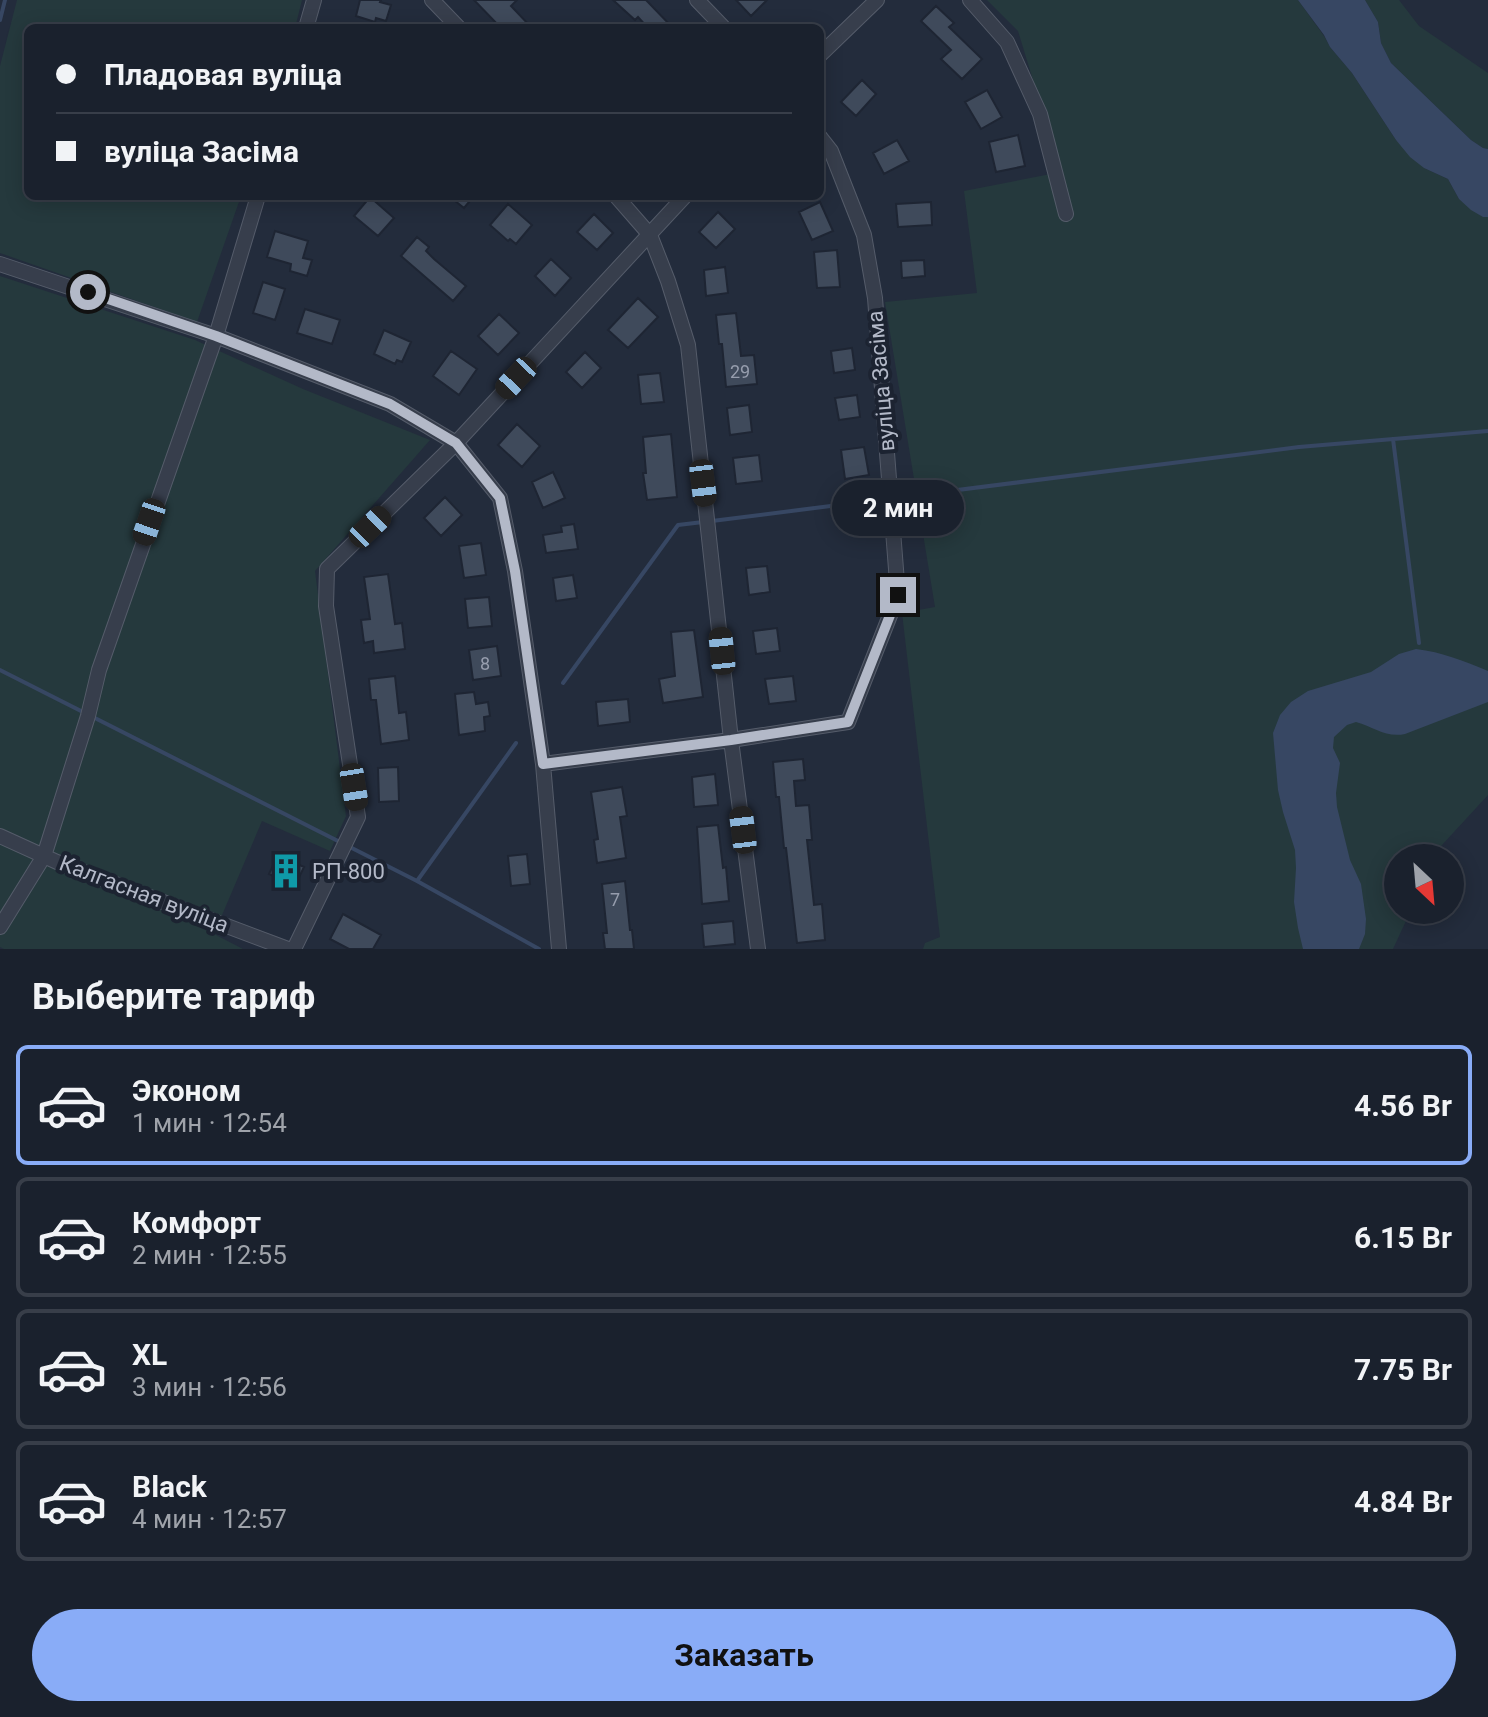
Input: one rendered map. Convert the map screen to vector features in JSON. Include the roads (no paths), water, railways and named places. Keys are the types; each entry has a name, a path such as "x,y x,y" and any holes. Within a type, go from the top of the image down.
{"street":[{"path":"307,24 314,0"},
{"path":"432,0 455,24"},
{"path":"697,0 720,24"},
{"path":"824,51 877,0"},
{"path":"970,0 1007,42 1040,114 1066,214"},
{"name":"вуліца Засіма","path":"731,740 848,722 898,595 875,298 864,235 831,151 824,142"},
{"path":"0,927 44,856 88,716 99,670 216,336 257,200"},
{"path":"619,200 650,235 688,345 731,740 758,949"},
{"path":"291,949 358,817 326,606 327,569 456,443 681,200"},
{"path":"0,264 216,336 390,404 456,443 500,498 515,571 543,764 559,949"},
{"path":"543,764 731,740"},
{"name":"Калгасная вуліца","path":"0,836 44,856 291,949"}],"water":[{"path":"1298,0 1365,0 1378,22 1381,43 1391,63 1471,140 1488,149 1488,217 1471,210 1459,199 1448,179 1424,168 1410,157"},
{"path":"1416,649 1462,660 1488,671 1488,702 1405,734 1386,733 1356,722 1347,725 1334,737 1333,748 1340,763 1337,807 1350,860 1361,884 1365,934 1359,949 1303,949 1294,902 1295,850 1278,790 1273,733 1280,715 1291,702 1308,691 1371,672 1399,654"}],"waterway":[{"path":"0,20 5,0"},
{"path":"894,498 1299,447 1488,431"},
{"path":"1393,439 1419,643"},
{"path":"712,521 886,499"},
{"path":"563,683 678,525 703,522"},
{"path":"0,670 417,881 539,949"},
{"path":"417,881 516,743"}],"place":[{"name":"РП-800","path":"286,871"}]}
